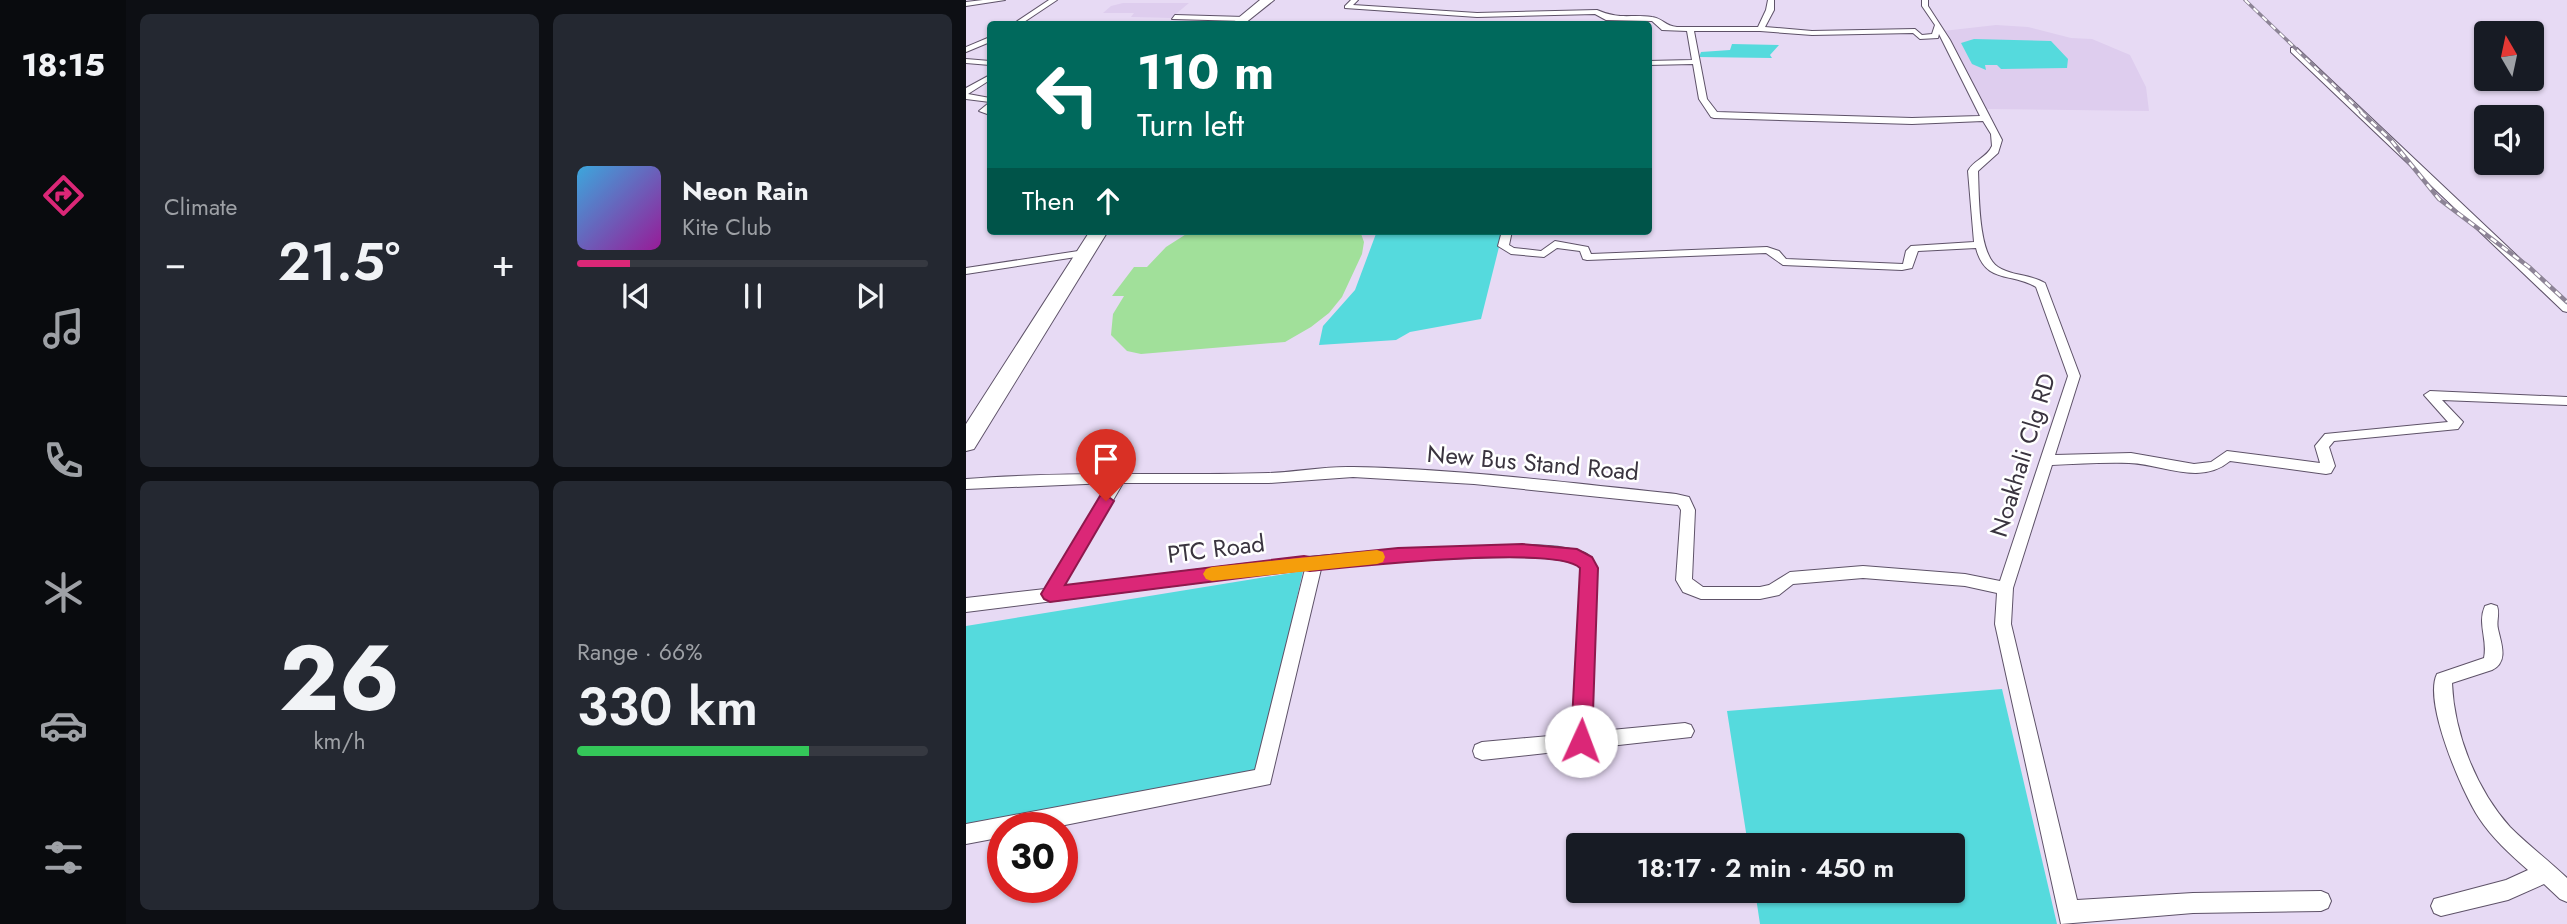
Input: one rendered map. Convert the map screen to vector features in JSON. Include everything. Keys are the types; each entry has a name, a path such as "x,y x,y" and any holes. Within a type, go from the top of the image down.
{"highway":[{"path":"1241,21 1268,0"},
{"path":"966,443 1096,235"}],"street":[{"path":"966,4 1002,0"},
{"path":"1022,21 1054,0"},
{"path":"1355,0 1347,8 1477,15 1597,12 1606,18 1654,19 1665,28 1690,30 1760,29 1812,33 1916,31 1920,37 1935,36 1938,26"},
{"path":"1760,29 1770,10 1771,0"},
{"path":"1506,235 1503,246 1506,249 1544,254 1555,244 1584,249 1587,257 1771,251 1783,262 1791,264 1902,267 1908,266 1911,251 1915,248 1979,245 1973,171 1975,166 1990,158 1999,145 1930,9 1925,6 1925,0"},
{"path":"1476,21 1477,15"},
{"path":"1175,16 1229,21"},
{"path":"1690,30 1703,99 1714,115 1912,121 1986,118"},
{"path":"966,50 987,40"},
{"path":"2294,50 2567,309"},
{"path":"1652,54 1697,57"},
{"path":"1652,63 1697,57"},
{"path":"966,61 987,63"},
{"path":"966,94 987,79"},
{"path":"966,94 987,101"},
{"name":"Noakhali Clg RD","path":"1979,245 1986,265 1992,270 2034,280 2041,285 2074,376 2049,460 2005,588 2003,624 2070,918"},
{"path":"966,271 1085,253"},
{"path":"2049,460 2131,458 2194,468 2215,466 2227,456 2326,469 2328,466 2322,446 2330,437 2453,426 2456,422 2430,394 2567,401"},
{"name":"New Bus Stand Road","path":"966,484 1119,478 1273,478 1318,471 1448,477 1676,499 1684,501 1688,510 1684,580 1689,587 1701,593 1759,593 1773,590 1790,578 1863,572 1912,574 2005,588"},
{"path":"1050,594 1119,478"},
{"name":"PTC Road","path":"966,605 1304,563 1398,555 1522,551 1577,556 1586,561 1589,568 1581,741"},
{"path":"966,834 1263,778 1313,569 1310,564"},
{"path":"2491,611 2489,626 2495,645 2492,662 2483,668 2454,673 2443,679 2443,692 2453,733 2482,806 2497,827 2567,892"},
{"path":"1482,751 1685,732"},
{"path":"2441,906 2508,890 2546,872"},
{"path":"2070,918 2193,903 2321,901"}],"shaded area":[{"path":"1123,3 1189,3 1171,18 1131,17 1134,13 1103,13 1111,6"},
{"path":"1996,25 2028,27 2071,38 2092,39 2130,55 2146,87 2149,111 1987,109 1943,31"},
{"path":"1974,39 2051,41 2068,59 2067,68 2001,69 1997,65 1985,65 1986,70 1972,64 1961,43"},
{"path":"1732,44 1779,45 1770,55 1772,58 1699,57 1701,52 1730,50"},
{"path":"1185,235 1361,235 1364,242 1362,254 1342,297 1329,313 1285,342 1141,354 1127,351 1111,335 1113,314 1124,296 1112,296 1134,267 1147,267 1166,247"},
{"path":"1376,235 1502,235 1481,319 1410,332 1396,340 1319,345 1323,326 1355,290"},
{"path":"1303,571 1258,770 1039,812 987,812 987,822 966,826 966,626"},
{"path":"2002,689 2057,924 1760,924 1757,903 1965,903 1965,833 1746,833 1727,711"}],"railway":[{"path":"2245,0 2363,113"},
{"path":"2361,112 2391,140 2439,199 2529,267 2567,302"}],"slow traffic":[{"path":"1212,574 1377,557"}],"route":[{"path":"1106,501 1050,594 1304,563 1398,555 1522,551 1577,556 1586,561 1589,568 1581,741"}]}
